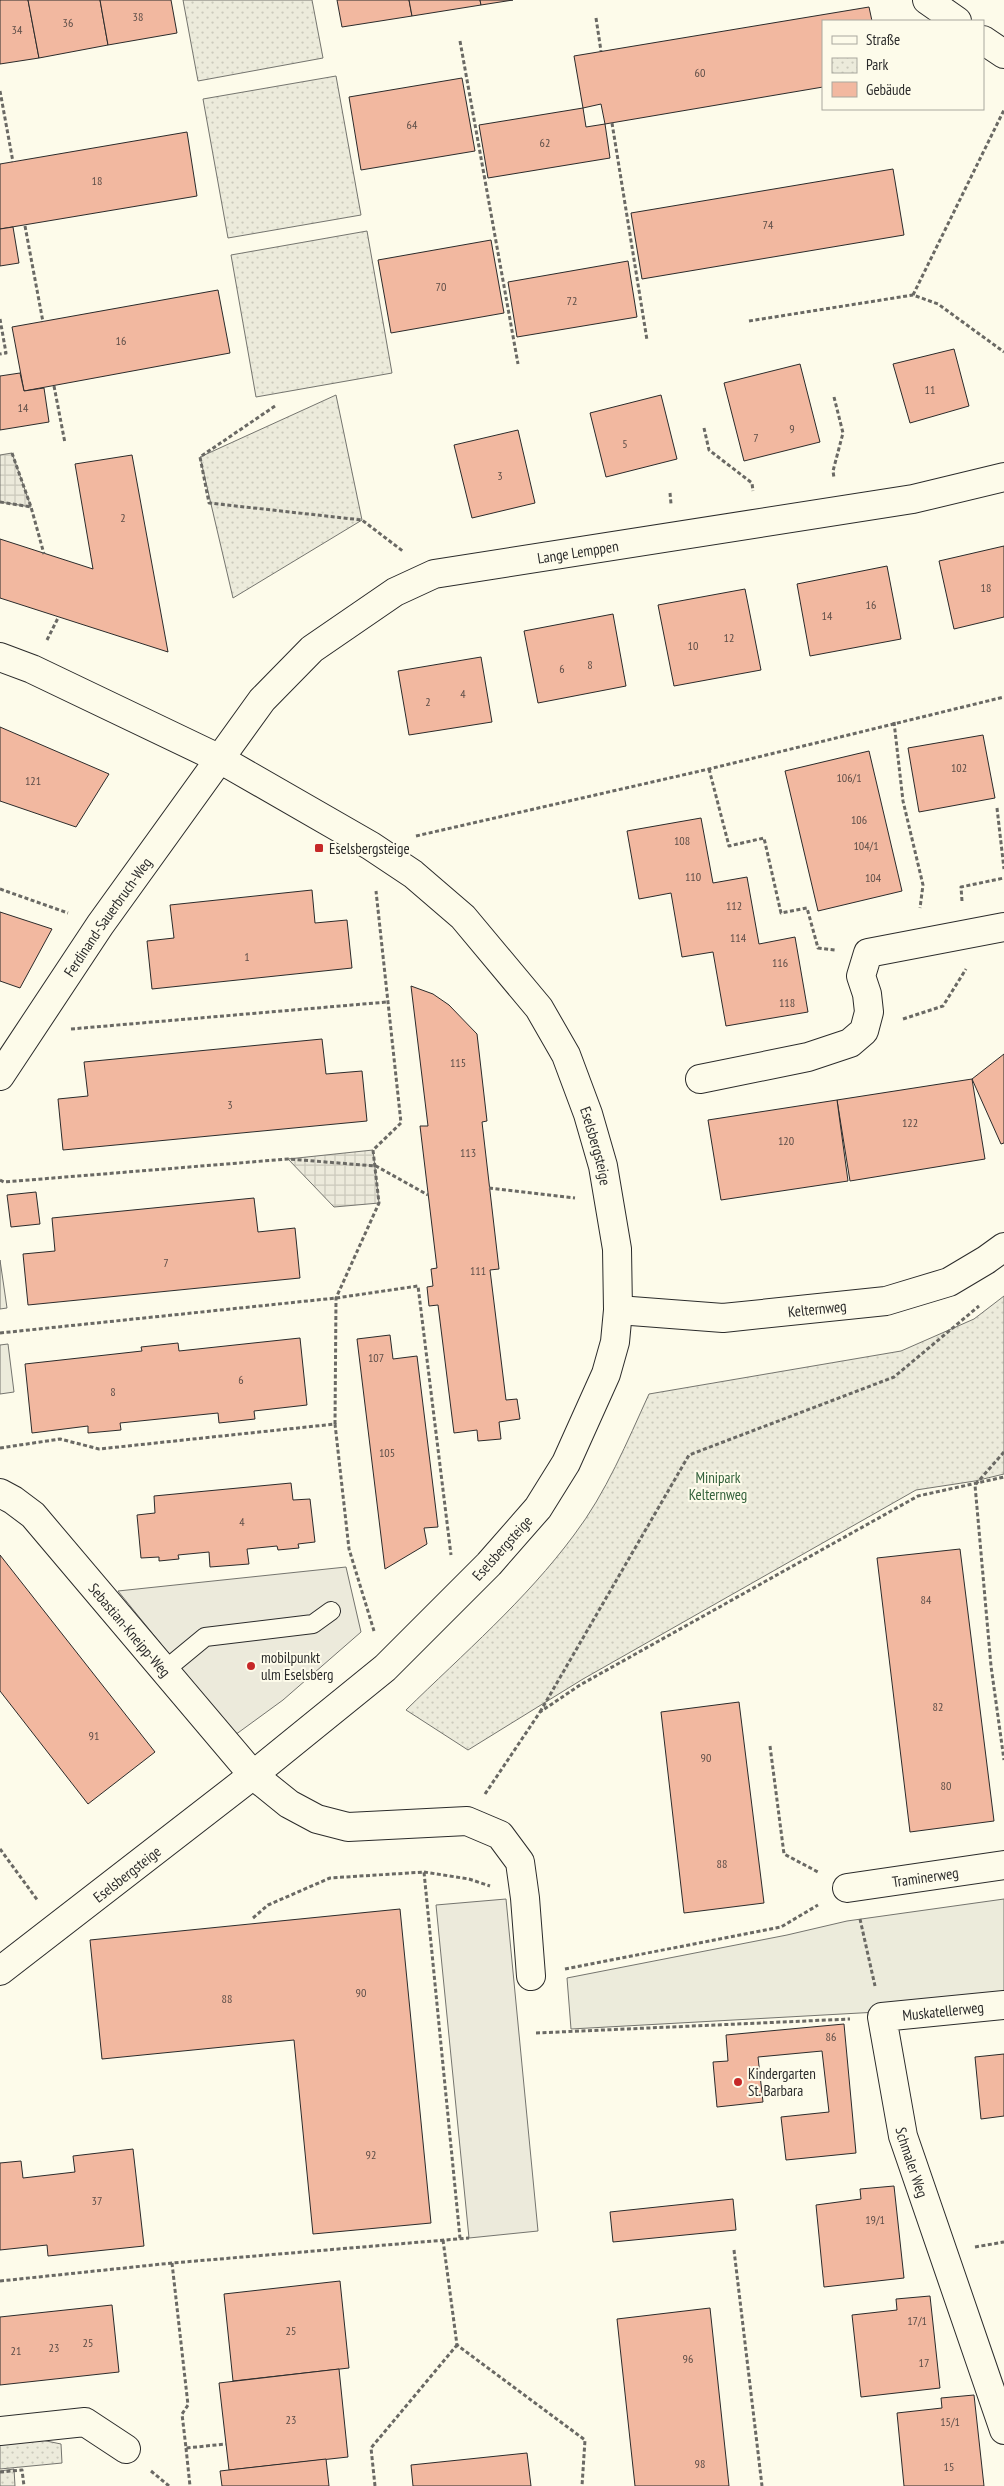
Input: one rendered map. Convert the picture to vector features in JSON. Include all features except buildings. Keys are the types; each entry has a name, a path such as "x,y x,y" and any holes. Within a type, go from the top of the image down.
{"street":[{"path":"927,0 955,20"},
{"path":"984,41 1004,54"},
{"name":"Lange Lemppen","path":"218,758 262,700 312,649 395,592 434,574 908,500 1004,477"},
{"name":"Eselsbergsteige","path":"0,657 32,668 218,758 371,846 413,874 463,917 539,1008 566,1055 588,1114 603,1166 617,1249 618,1310 614,1342 606,1374 566,1463 538,1508 456,1598 385,1668 253,1775 58,1928 0,1971"},
{"name":"Ferdinand-Sauerbruch-Weg","path":"0,1076 100,925 218,758"},
{"path":"700,1079 830,1051 850,1043 864,1030 868,1012 867,994 860,976 868,953 916,942 1004,927"},
{"name":"Kelternweg","path":"618,1310 723,1318 886,1301 949,1282 1004,1247"},
{"name":"Sebastian-Kneipp-Weg","path":"0,1493 33,1515 253,1775"},
{"path":"253,1775 289,1804 303,1812 317,1819 348,1827 467,1821 500,1835 520,1862 525,1898 530,1976"},
{"name":"Traminerweg","path":"847,1888 1004,1865"},
{"name":"Muskatellerweg","path":"882,2017 1004,2004"},
{"name":"Schmaler Weg","path":"882,2017 903,2136 1004,2430"},
{"path":"0,2431 85,2422 126,2449"}],"lane":[{"path":"165,1670 205,1637 313,1624 331,1611"}],"path":[{"path":"596,18 601,51"},
{"path":"460,42 518,364"},
{"path":"0,91 13,162"},
{"path":"913,295 1004,110"},
{"path":"612,123 647,340"},
{"path":"25,226 43,322"},
{"path":"749,322 913,295 938,304 1004,352"},
{"path":"0,319 6,353 0,354"},
{"path":"54,386 65,443"},
{"path":"833,471 843,433 834,396"},
{"path":"276,406 200,457 209,503 362,520 434,574"},
{"path":"704,428 709,450 752,483"},
{"path":"12,453 31,508 44,554"},
{"path":"0,502 31,508"},
{"path":"385,1668 349,1549 335,1424 336,1298 379,1204 373,1150 401,1123 371,846 709,769 1004,696"},
{"path":"894,722 903,801 923,885 916,942"},
{"path":"709,769 730,846 764,838 781,913 807,908 818,948"},
{"path":"997,808 1004,869"},
{"path":"0,889 100,925"},
{"path":"864,1030 943,1006 966,970 966,933"},
{"path":"79,1029 387,1002"},
{"path":"0,1180 4,1182 288,1159 376,1166 428,1195"},
{"path":"489,1188 610,1202"},
{"path":"0,1333 336,1298 418,1286 456,1598"},
{"path":"467,1821 540,1712 690,1455 894,1377 982,1303"},
{"path":"0,1448 60,1439 99,1449 335,1424"},
{"path":"1004,1452 975,1485 991,1666 1004,1760"},
{"path":"540,1712 580,1686 918,1496 975,1485 1004,1477"},
{"path":"536,2033 882,2017 861,1922 847,1888 784,1854 770,1746"},
{"path":"0,1848 58,1928"},
{"path":"424,1872 460,2238"},
{"path":"253,1918 268,1905 330,1878 424,1872 468,1878 525,1898"},
{"path":"530,1976 781,1927 847,1888"},
{"path":"0,2282 172,2263 469,2238"},
{"path":"443,2240 457,2345 585,2440 582,2486"},
{"path":"734,2250 762,2486"},
{"path":"172,2263 188,2405 182,2414 190,2486"},
{"path":"375,2486 370,2448 457,2345"},
{"path":"186,2448 226,2444"},
{"path":"0,2472 22,2470 24,2486"}],"green space":[{"path":"183,0 312,0 323,58 198,81"},
{"path":"336,76 361,215 228,238 203,99"},
{"path":"367,231 392,373 256,397 231,255"},
{"path":"336,395 362,520 233,598 200,457"},
{"path":"0,1260 7,1308 0,1309"},
{"name":"Minipark Kelternweg","path":"1004,1296 1004,1474 975,1481 916,1490 583,1679 468,1750 406,1710 515,1604 536,1582 574,1535 606,1485 649,1394 901,1351 974,1319"},
{"path":"8,1344 14,1392 0,1394 0,1345"},
{"path":"1004,1899 1004,1999 878,2012 571,2029 567,1978 787,1935 847,1921"},
{"path":"27,2437 61,2444 62,2463 0,2469 0,2440"},
{"path":"14,2469 15,2486 0,2486 0,2471"}],"shaded area":[{"path":"12,453 31,507 0,502 0,455"},
{"path":"373,1150 379,1203 334,1207 288,1159"},
{"name":"mobilpunkt ulm Eselsberg","path":"346,1567 361,1632 283,1700 235,1735 118,1591"},
{"path":"506,1899 538,2231 469,2238 436,1905"}],"place":[{"name":"Eselsbergsteige","path":"319,848"},
{"name":"mobilpunkt ulm Eselsberg","path":"251,1666"},
{"name":"Kindergarten St. Barbara","path":"738,2082"}]}
